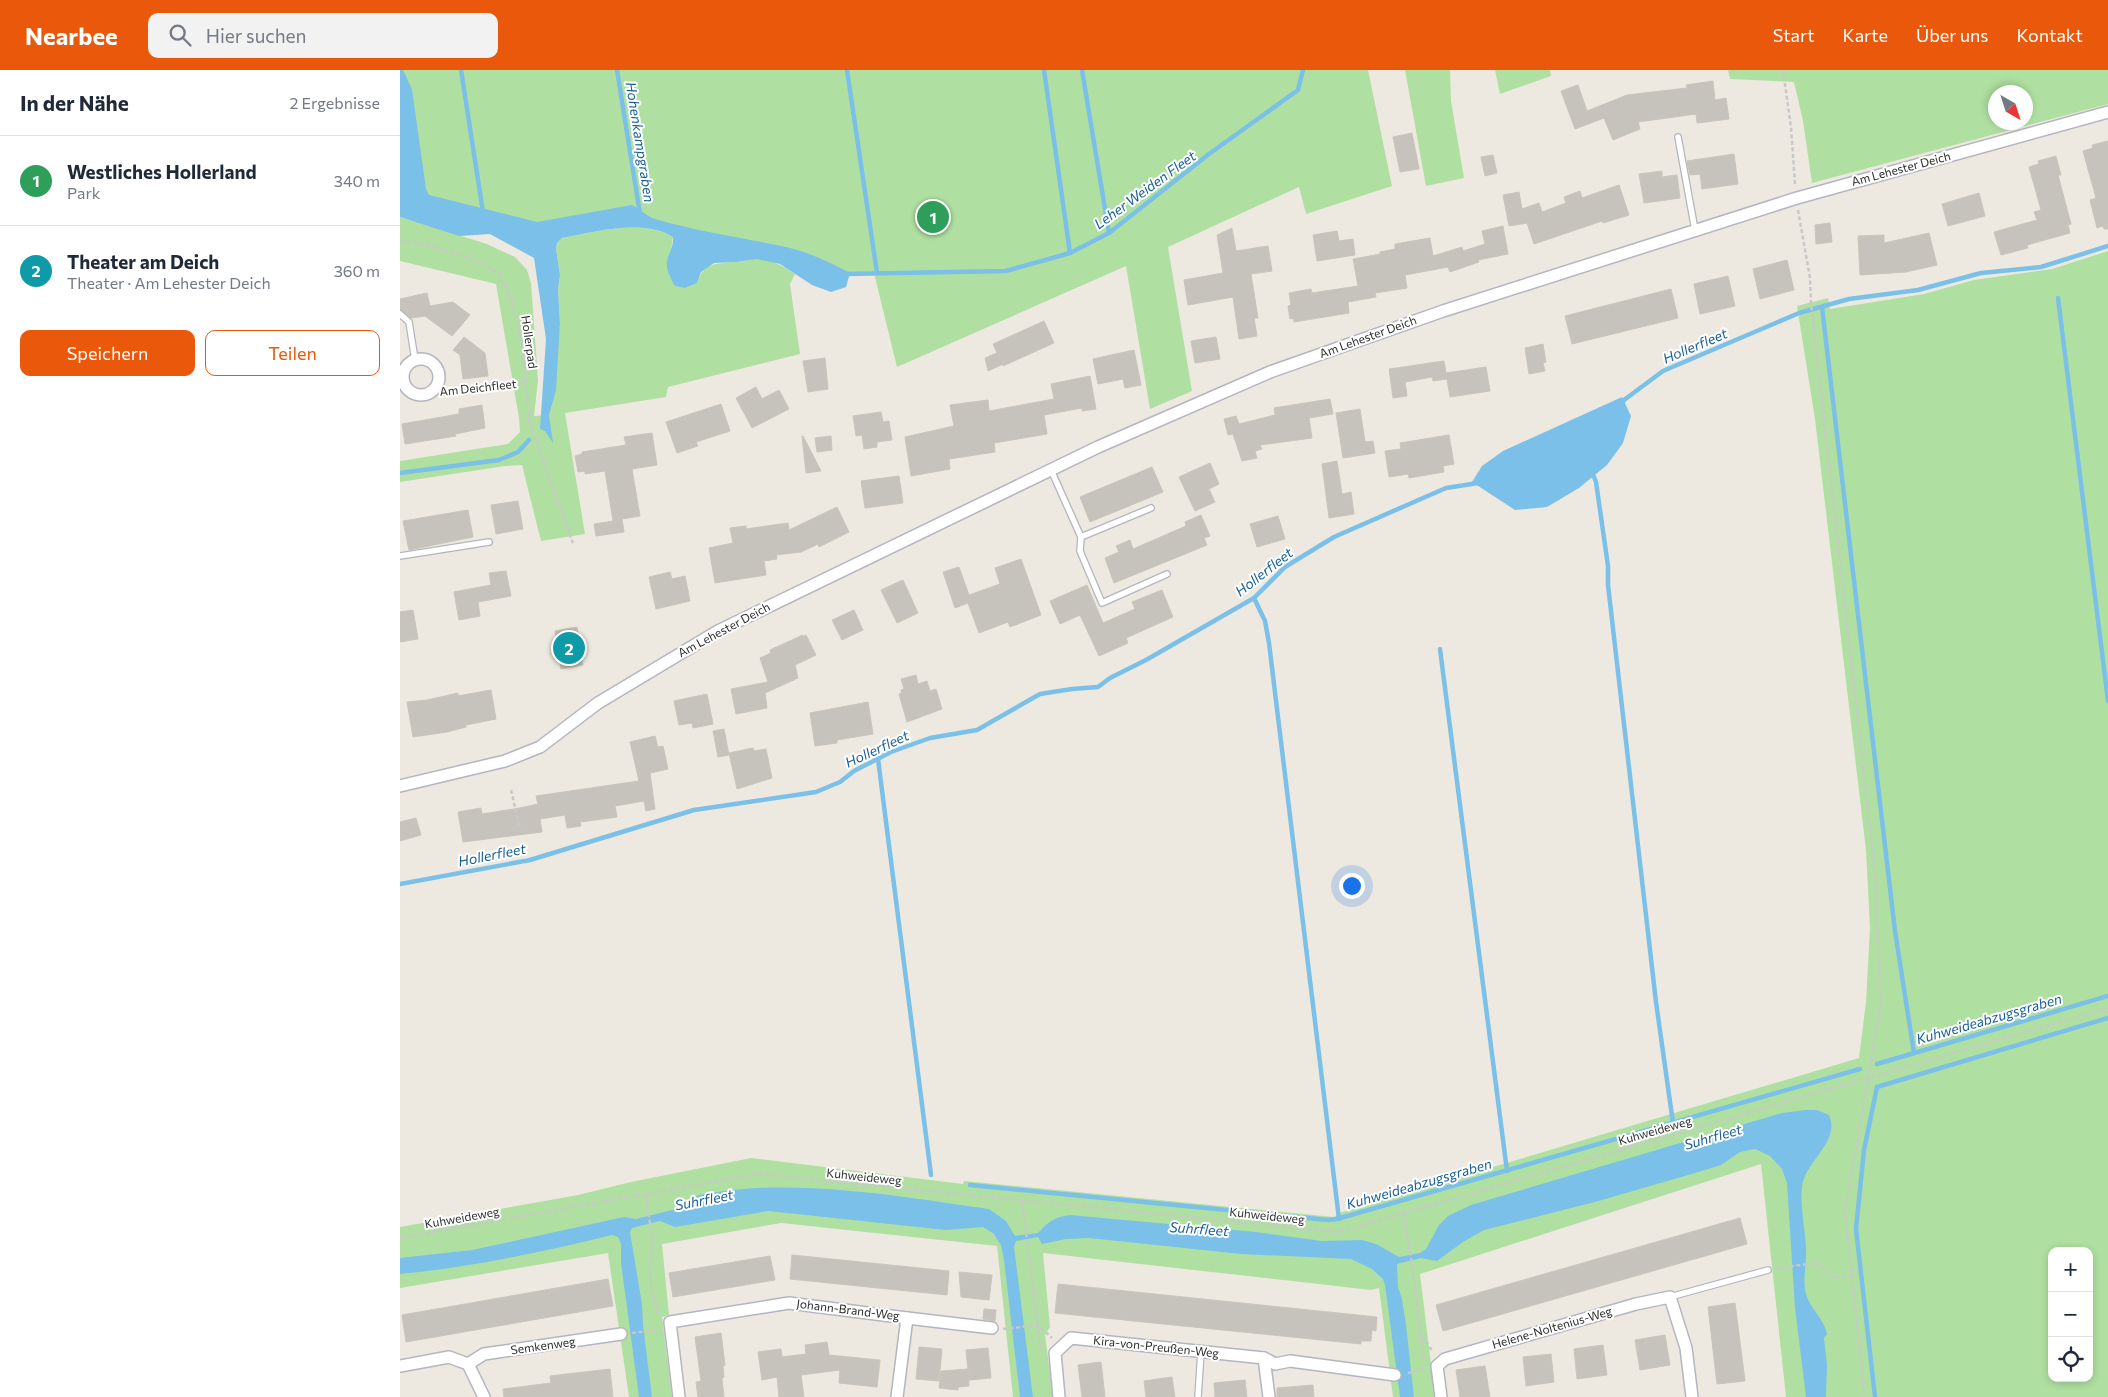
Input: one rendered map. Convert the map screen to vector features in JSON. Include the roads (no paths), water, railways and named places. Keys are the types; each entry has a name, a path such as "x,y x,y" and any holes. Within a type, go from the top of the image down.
{"street":[{"name":"Am Lehester Deich","path":"400,786 505,761 540,747 598,703 718,631 1051,470 1270,372 1443,310 1797,198 2108,112"},
{"name":"Am Deichfleet","path":"415,360 428,360 438,370 438,383 430,393 425,395 408,390 402,380 406,368 415,360"},
{"name":"Helene-Noltenius-Weg","path":"1441,1397 1437,1366 1445,1359 1636,1304 1670,1297"},
{"path":"1670,1297 1686,1348 1692,1397"},
{"name":"Johann-Brand-Weg","path":"679,1397 670,1322 790,1303 996,1329"},
{"name":"Johann-Brand-Weg","path":"897,1397 906,1318"},
{"name":"Semkenweg","path":"468,1364 484,1354 621,1334"},
{"name":"Kira-von-Preußen-Weg","path":"1059,1397 1058,1350 1071,1338 1264,1358 1275,1364 1290,1361 1395,1375"},
{"path":"400,1366 449,1357 468,1364 484,1397"},
{"path":"1264,1358 1269,1397"}],"lane":[{"path":"1678,137 1695,230"},
{"path":"400,314 409,322 415,360"},
{"path":"1051,470 1081,537 1080,551 1102,603 1167,574"},
{"path":"1081,537 1151,508"},
{"path":"400,556 489,542"},
{"name":"Helene-Noltenius-Weg","path":"1670,1297 1768,1270"},
{"path":"1198,1397 1201,1352"}],"water":[{"path":"400,70 403,70 412,89 426,189 429,195 537,222 632,205 650,217 672,224 790,248 813,255 850,273 846,287 831,292 812,285 780,264 757,259 714,263 701,272 697,283 685,288 675,286 669,274 667,262 673,244 673,237 661,231 648,228 618,228 562,238 557,243 556,249 560,275 558,290 560,323 556,390 549,415 553,443 545,431 540,429 546,339 534,258 490,234 459,236 400,217"},
{"path":"1622,397 1631,416 1623,443 1607,465 1579,488 1547,507 1515,510 1472,482 1482,466 1503,451"},
{"name":"Suhrfleet","path":"1817,1110 1829,1115 1831,1125 1827,1143 1809,1169 1802,1187 1806,1248 1805,1288 1808,1299 1823,1323 1827,1334 1824,1338 1827,1365 1826,1397 1806,1397 1795,1308 1787,1183 1782,1169 1770,1156 1755,1149 1740,1152 1721,1165 1695,1173 1595,1202 1484,1230 1463,1242 1437,1261 1421,1258 1397,1264 1398,1287 1406,1325 1414,1397 1400,1397 1383,1279 1372,1269 1351,1259 1241,1254 1089,1238 1066,1239 1042,1244 1038,1237 1016,1241 1014,1247 1033,1397 1020,1397 1001,1245 994,1234 983,1227 946,1230 768,1211 675,1227 660,1221 632,1228 630,1232 642,1304 652,1397 639,1397 621,1263 621,1244 618,1237 612,1235 507,1258 400,1274 400,1258 472,1250 624,1217 636,1219 688,1206 694,1197 707,1193 784,1187 853,1191 989,1209 1006,1221 1015,1236 1038,1233 1052,1221 1070,1215 1256,1232 1322,1241 1362,1240 1376,1244 1399,1257 1420,1253 1426,1249 1439,1225 1448,1216 1471,1205 1782,1113"}],"waterway":[{"path":"461,70 483,212"},
{"name":"Hohenkampgraben","path":"617,70 640,214"},
{"path":"847,70 877,273"},
{"path":"1044,70 1070,253"},
{"path":"1082,70 1109,233"},
{"name":"Leher Weiden Fleet","path":"845,274 1006,271 1070,253 1109,233 1209,154 1298,90 1303,70"},
{"name":"Hollerfleet","path":"1622,405 1624,400 1663,371 1799,313 1849,299 1918,290 1981,273 2041,267 2108,246"},
{"path":"2058,298 2108,701"},
{"path":"1822,307 1895,931 1914,1053"},
{"path":"400,473 499,460 518,452 529,440"},
{"path":"1592,472 1596,482 1608,566 1608,585 1656,1002 1673,1123"},
{"name":"Hollerfleet","path":"400,884 530,860 694,810 816,792 840,782 854,771 891,752 930,738 977,730 1040,694 1098,687 1110,678 1146,660 1254,598 1285,567 1334,537 1446,488 1478,483"},
{"path":"1254,598 1265,621 1269,643 1339,1219"},
{"path":"1440,649 1507,1171"},
{"path":"878,759 931,1175"},
{"name":"Kuhweideabzugsgraben","path":"1877,1064 2108,996"},
{"path":"1875,1397 1856,1229 1864,1150 1877,1087 2108,1018"},
{"name":"Kuhweideabzugsgraben","path":"970,1185 1328,1220 1337,1219 1860,1069"}],"place":[{"name":"Westliches Hollerland","path":"933,217"},
{"name":"Theater am Deich","path":"569,648"}]}
